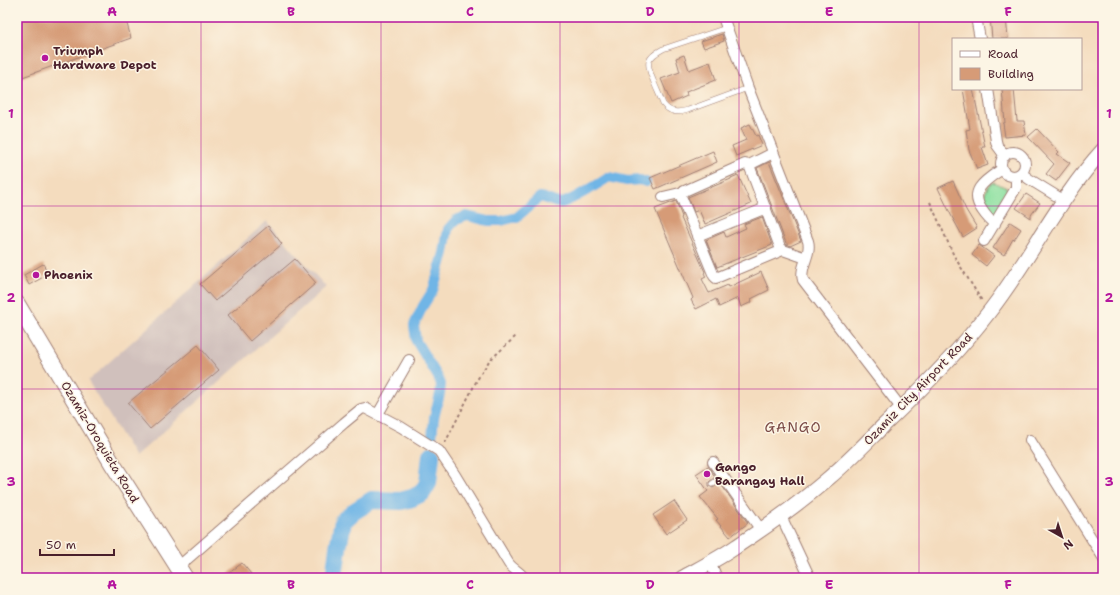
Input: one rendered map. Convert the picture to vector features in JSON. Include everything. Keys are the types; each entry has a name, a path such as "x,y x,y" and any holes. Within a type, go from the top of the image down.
{"main road":[{"name":"Ozamiz City Airport Road","path":"682,578 736,547 781,516 830,477 902,409 966,341 990,312 1012,281 1063,200 1103,150"},
{"name":"Ozamiz-Oroquieta Road","path":"17,304 112,463 182,572"}],"street":[{"path":"723,17 748,88 808,241 809,250 802,272 803,280 902,409"},
{"path":"976,17 980,38"},
{"path":"988,90 996,141 1004,156"},
{"path":"663,197 680,193 745,164 749,165 773,153"},
{"path":"984,241 1016,188 1019,174 1025,163 1022,157 1014,153 1004,156 1001,162 1002,169 1008,175 1019,174 1063,200"},
{"path":"749,165 780,247 783,250 806,258"},
{"path":"995,224 987,217 978,205 977,195 984,182 1002,169"},
{"path":"680,193 716,278 783,250"},
{"path":"697,236 766,208"},
{"path":"378,414 409,360"},
{"path":"182,572 263,492 361,409 365,408 434,447 440,453 509,564 524,578"},
{"path":"1030,440 1103,557"},
{"path":"713,462 761,530"},
{"path":"781,516 810,578"},
{"path":"710,562 717,578"}],"lane":[{"path":"726,28 663,49 654,54 650,60 648,68 663,104 672,111 680,112 688,110 748,88"},
{"path":"712,484 723,476"}],"path":[{"path":"930,202 958,264 990,312"},
{"path":"440,453 489,361 516,336"}],"shaded area":[{"path":"267,221 326,287 135,457 88,381"}],"green space":[{"path":"993,182 1007,188 1009,191 995,215 993,215 982,200 989,185"}],"building":[{"name":"Triumph Hardware Depot","path":"17,17 125,17 131,38 17,79"},
{"path":"990,17 1006,17 1008,38 992,38"},
{"path":"722,34 724,41 704,48 701,41"},
{"path":"684,55 689,70 710,62 716,80 686,92 687,96 671,103 661,79 680,72 676,58"},
{"path":"963,90 973,90 985,147 982,147 988,165 977,169 969,150 966,130 970,129"},
{"path":"1002,90 1014,90 1017,121 1024,121 1026,135 1005,137 1003,123 1005,123"},
{"path":"750,124 756,136 758,135 762,145 736,156 732,146 746,140 741,128"},
{"path":"1037,129 1059,152 1057,154 1070,163 1056,181 1046,174 1054,164 1028,137"},
{"path":"713,151 717,162 655,189 650,178"},
{"path":"769,162 801,241 790,246 786,243 757,168"},
{"path":"738,175 751,204 705,224 699,210 694,212 688,197"},
{"path":"953,181 966,210 977,228 963,237 938,188"},
{"path":"1026,194 1040,203 1031,215 1031,218 1016,208"},
{"path":"676,201 682,217 681,218 705,272 706,277 702,279 709,293 728,285 729,287 761,272 769,290 751,299 752,302 741,307 738,298 719,307 716,299 696,309 691,300 693,298 655,209"},
{"path":"762,217 772,245 717,267 706,240 724,232 726,237 746,228 744,224"},
{"path":"1010,222 1021,229 1014,240 1013,239 1004,255 993,248"},
{"path":"268,226 282,244 215,301 200,284"},
{"path":"979,245 994,256 986,266 972,255"},
{"path":"295,259 316,283 250,341 228,315"},
{"name":"Phoenix","path":"43,264 49,274 29,285 24,275"},
{"path":"198,345 219,370 150,429 128,403"},
{"path":"708,466 715,477 709,482 709,486 713,488 720,483 748,523 730,537 700,497 708,491 696,474"},
{"path":"674,501 687,520 666,534 653,515"},
{"path":"242,563 251,574 247,578 223,578"}],"waterway":[{"path":"432,437 434,418 441,384 416,341 414,325 433,290 444,253 448,229 456,220 467,216 488,221 501,221 517,217 540,197 561,203 585,192 609,177 627,181 640,180 646,182"},
{"path":"334,578 343,521 353,512 372,500 401,501 422,493 428,483 431,455"}],"place":[{"name":"Triumph Hardware Depot","path":"45,58"},
{"name":"Phoenix","path":"36,275"},
{"name":"Gango Barangay Hall","path":"707,474"}],"district":[{"name":"GANGO","path":"793,427"}]}
